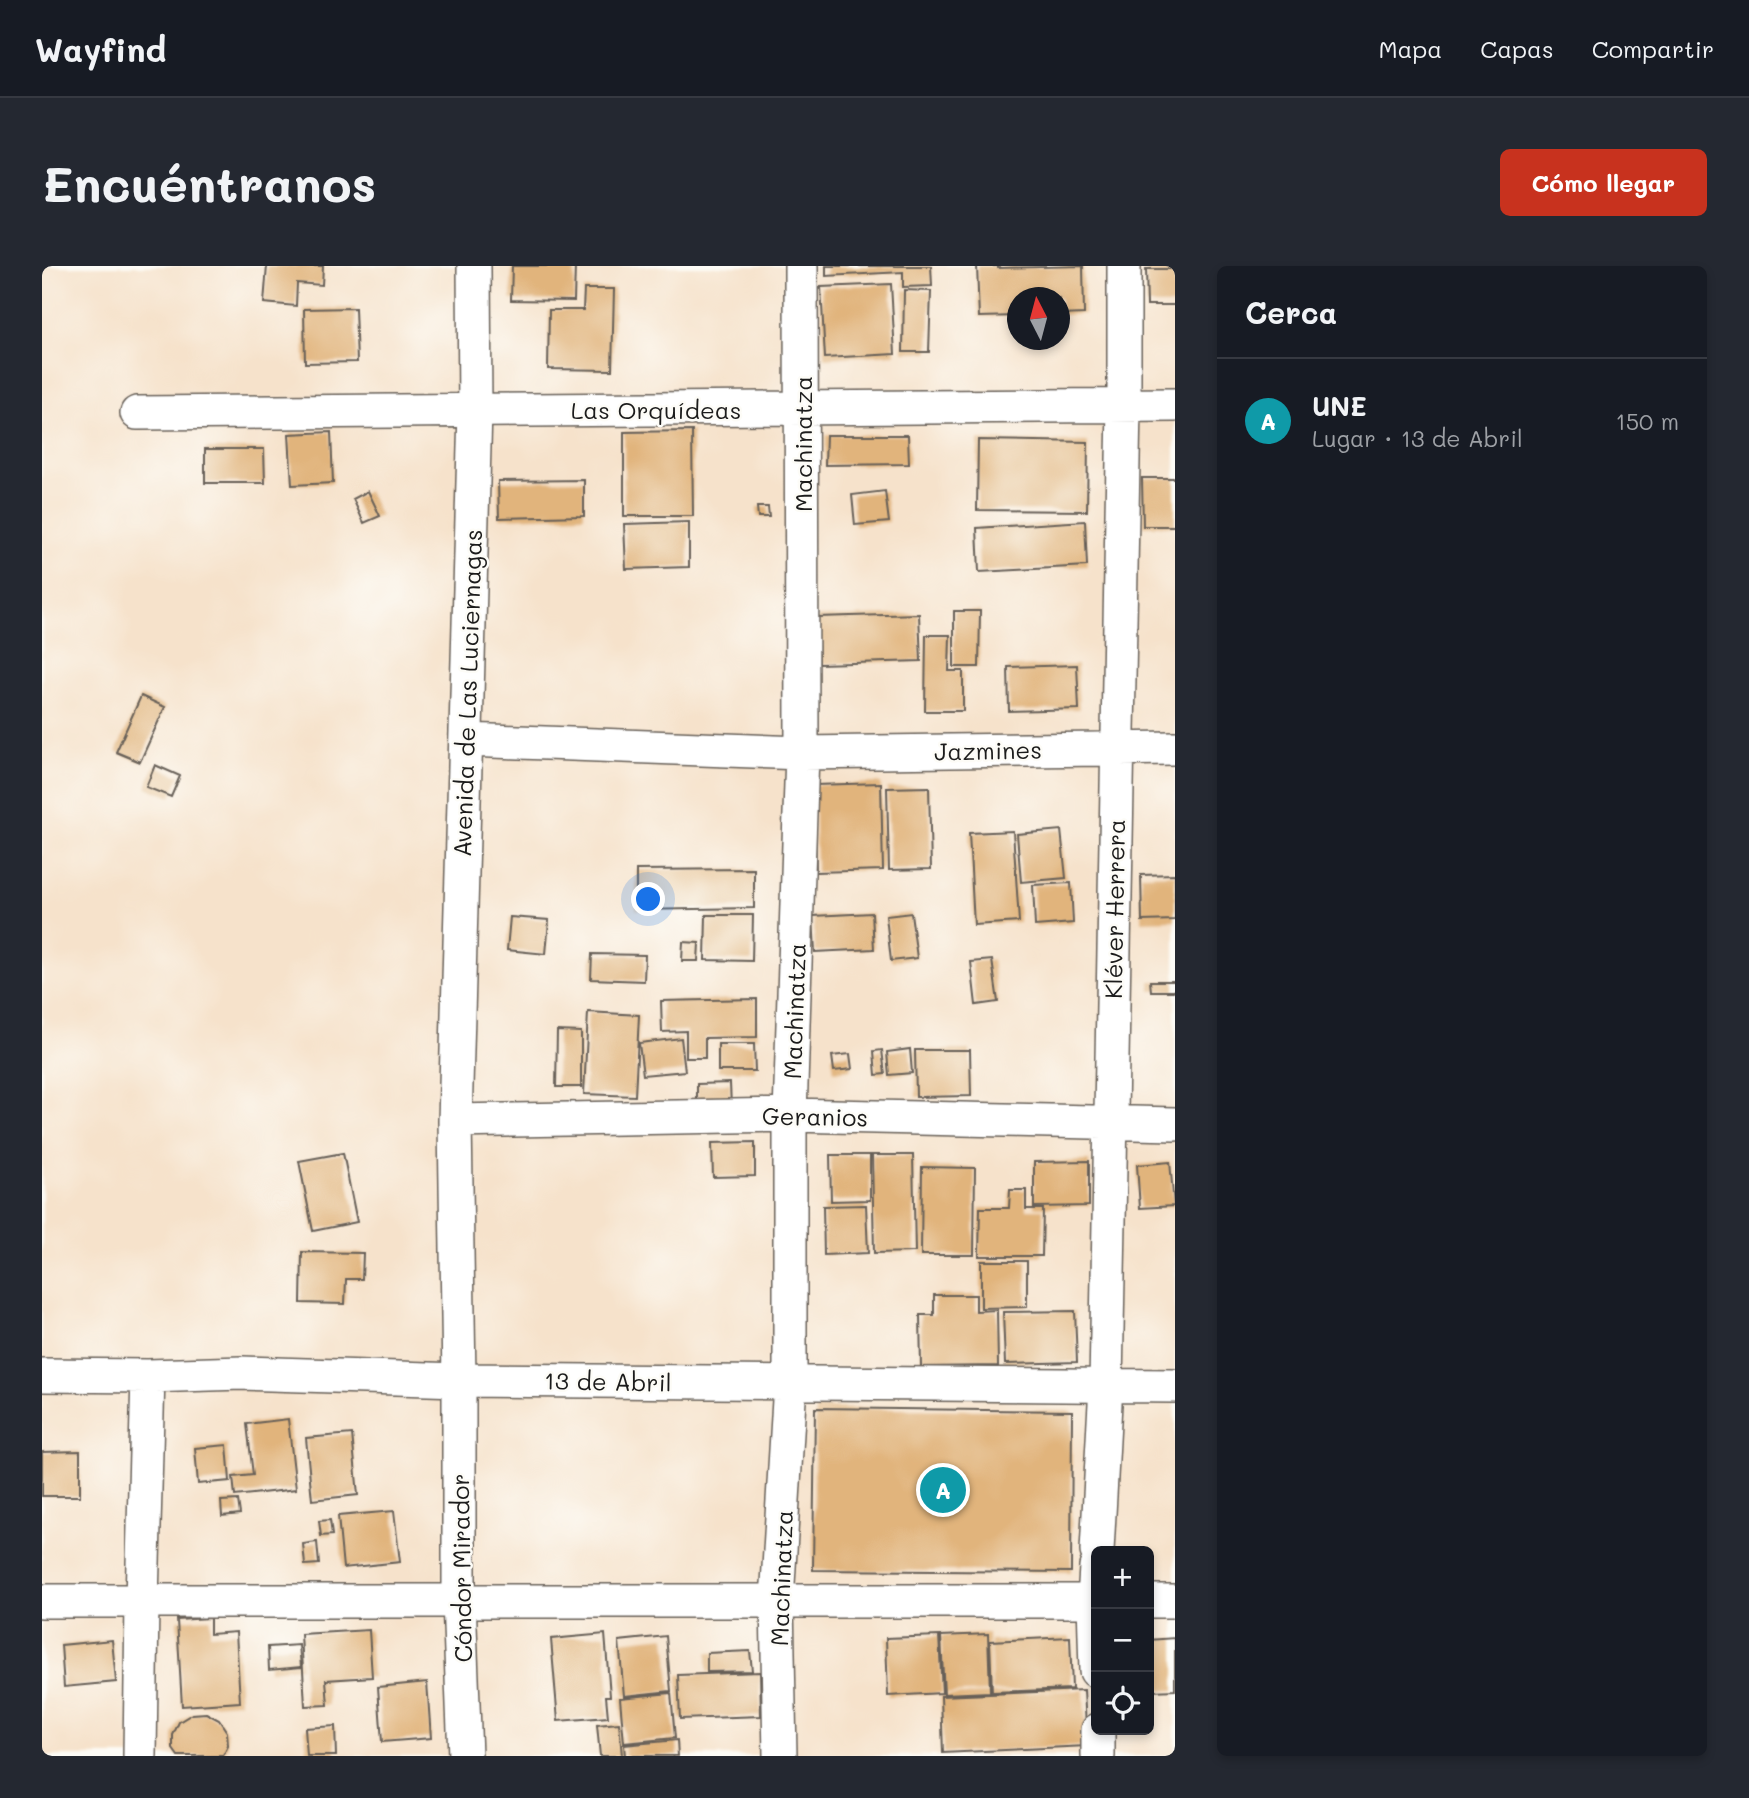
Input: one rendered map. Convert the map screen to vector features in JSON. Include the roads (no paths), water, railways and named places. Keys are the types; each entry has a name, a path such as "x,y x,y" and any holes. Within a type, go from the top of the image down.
{"street":[{"name":"Avenida de Las Luciernagas","path":"459,1380 455,1121 475,411 474,266"},
{"name":"Machinatza","path":"780,1756 777,1601 790,1383 790,1115 802,753 801,266"},
{"name":"Kléver Herrera","path":"1097,1546 1106,1385 1124,406 1124,266"},
{"name":"Las Orquídeas","path":"137,413 1175,405"},
{"name":"Jazmines","path":"466,740 802,753 1175,748"},
{"name":"Geranios","path":"455,1121 790,1115 1175,1124"},
{"name":"13 de Abril","path":"42,1375 242,1373 459,1380 1175,1386"},
{"path":"140,1756 148,1376"},
{"name":"Cóndor Mirador","path":"459,1380 459,1600 465,1756"},
{"path":"42,1601 1091,1601"},
{"path":"1154,1601 1175,1601"},
{"path":"1098,1735 1098,1756"}],"place":[{"name":"UNE","path":"943,1490"}]}
